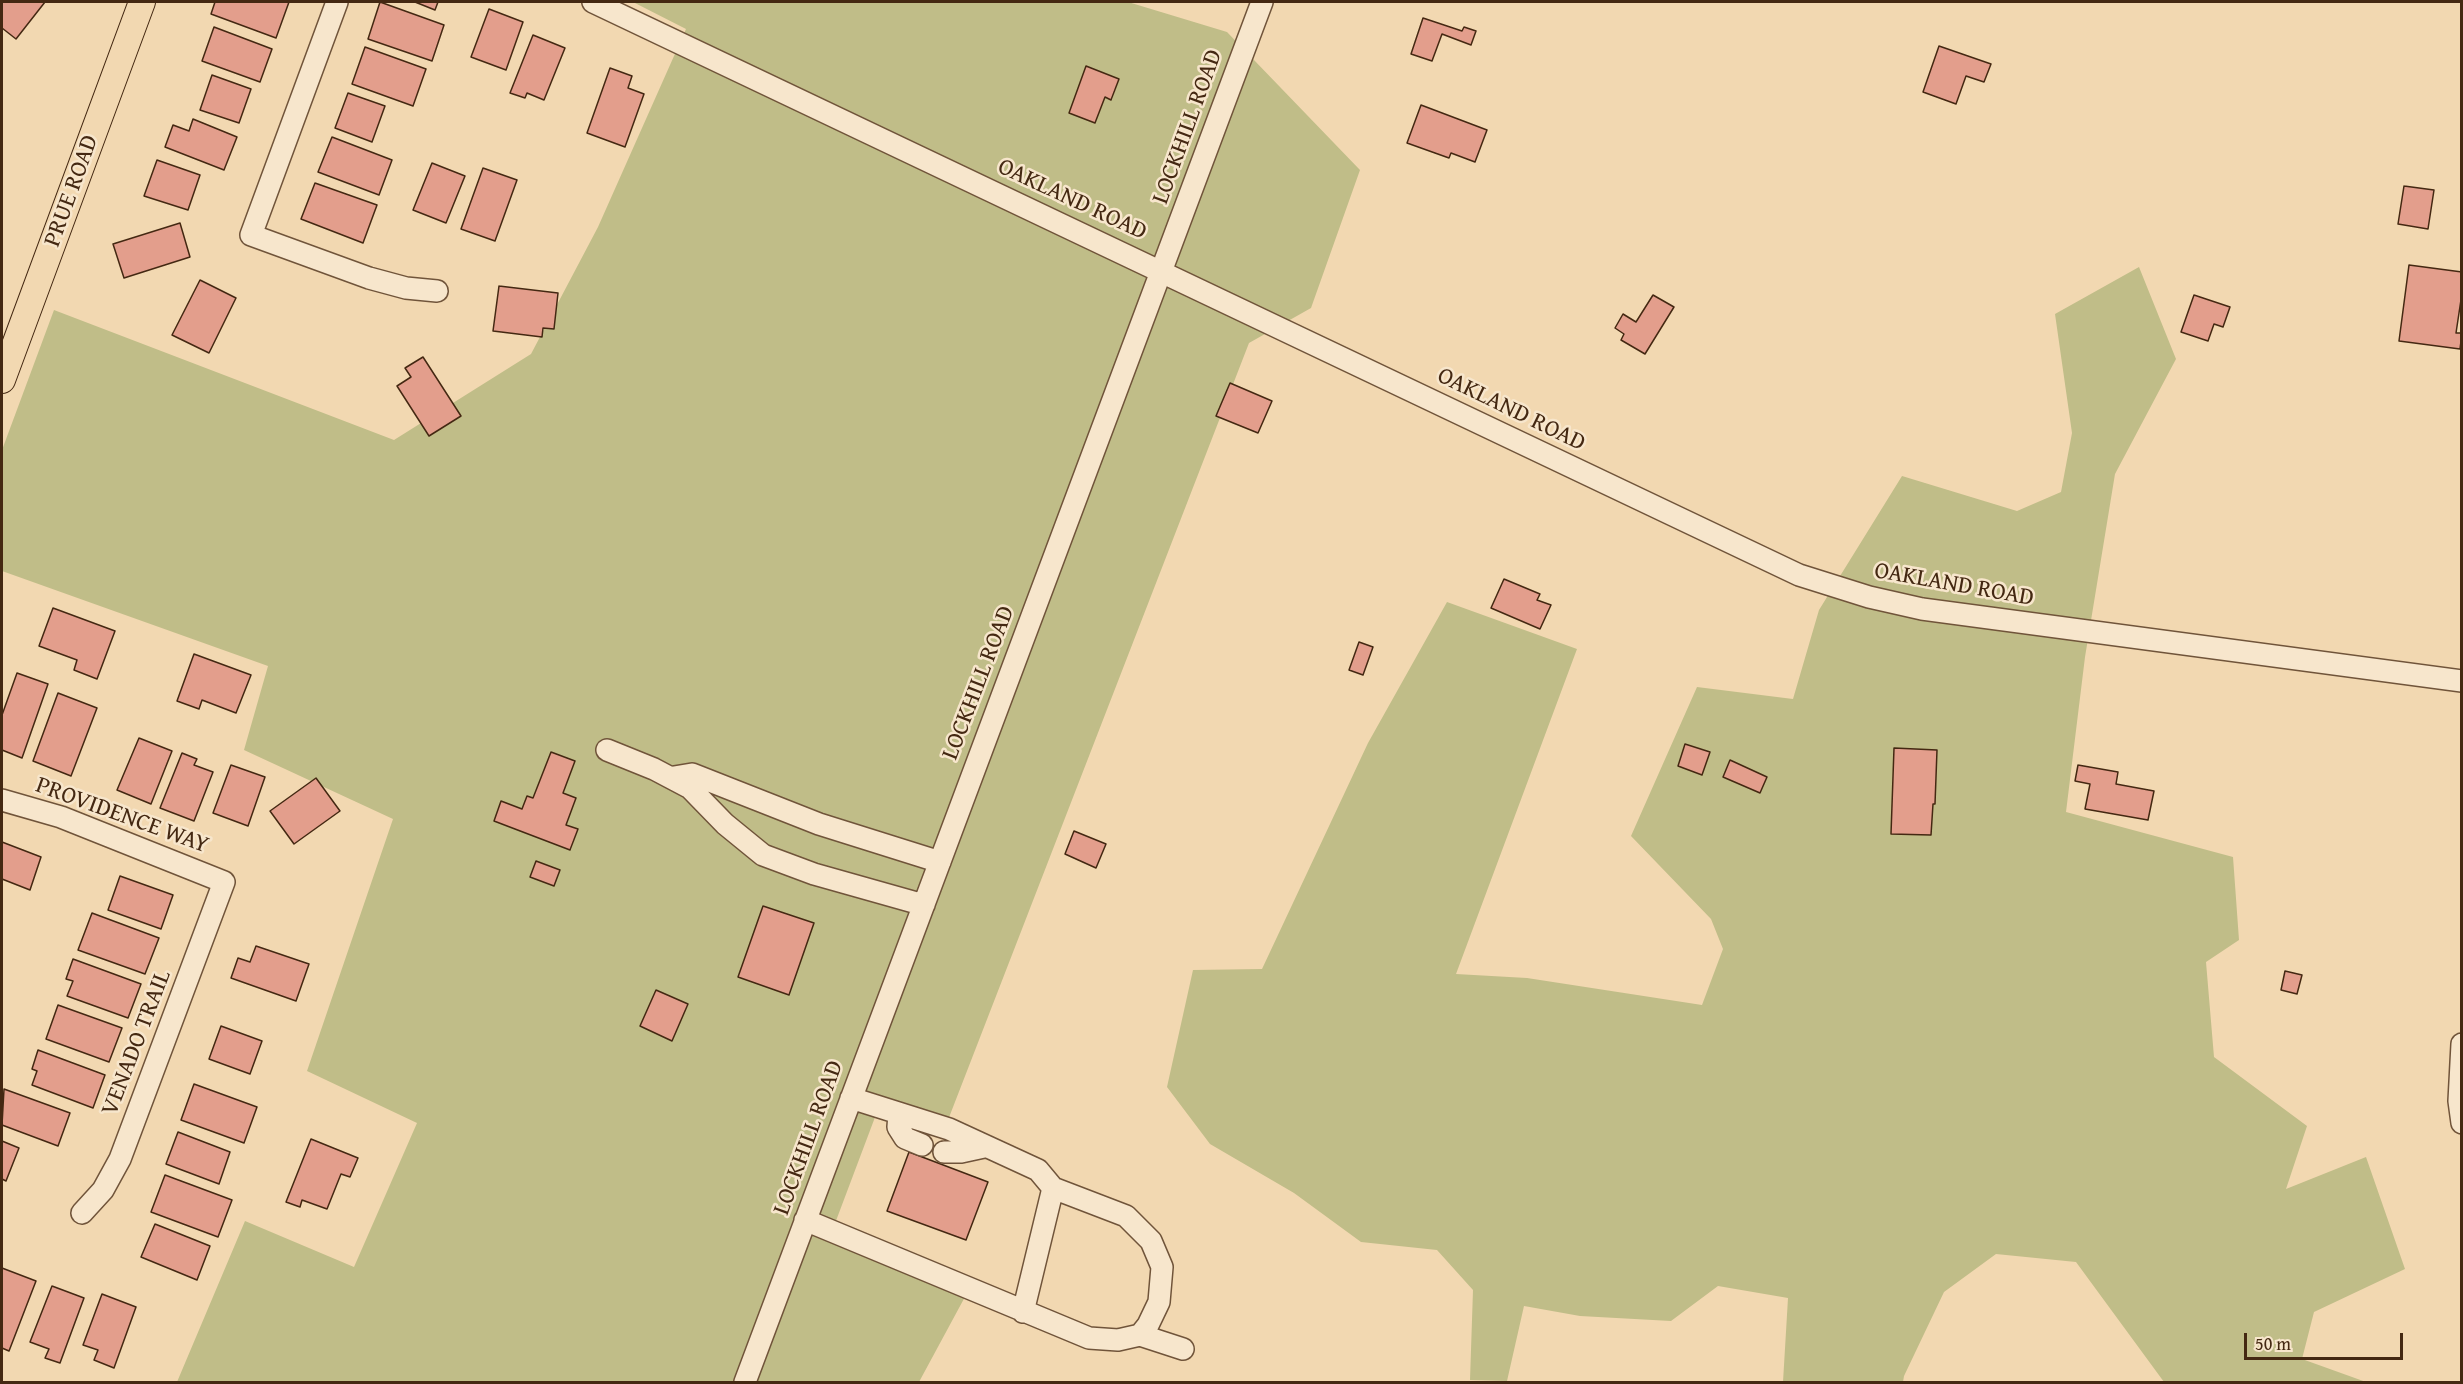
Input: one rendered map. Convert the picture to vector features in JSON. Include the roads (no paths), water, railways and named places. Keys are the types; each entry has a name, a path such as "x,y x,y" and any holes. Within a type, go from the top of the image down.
{"main road":[{"name":"PRUE ROAD","path":"2,380 142,2"}],"street":[{"path":"337,2 251,236 369,278 406,288 436,291"},
{"name":"OAKLAND ROAD","path":"593,2 1161,270 1746,552 1799,575 1901,604 1971,617 2462,681"},
{"name":"LOCKHILL ROAD","path":"745,1383 1262,2"},
{"path":"607,750 690,788 725,824 763,855 814,873 924,905"},
{"path":"671,778 692,774 819,824 940,862"},
{"name":"PROVIDENCE WAY","path":"2,800 61,817 224,882"},
{"name":"VENADO TRAIL","path":"81,1213 103,1190 120,1159 224,882"},
{"path":"2462,1044 2459,1101 2462,1123"},
{"path":"851,1098 949,1130 1038,1170 1053,1188 1126,1216 1151,1241 1162,1267 1159,1302 1148,1325 1140,1335"},
{"path":"899,1114 898,1127 905,1138 922,1144"},
{"path":"944,1152 961,1152 984,1147"},
{"path":"1023,1312 1053,1188"},
{"path":"806,1220 1089,1338 1118,1340 1140,1335 1183,1349"}]}
